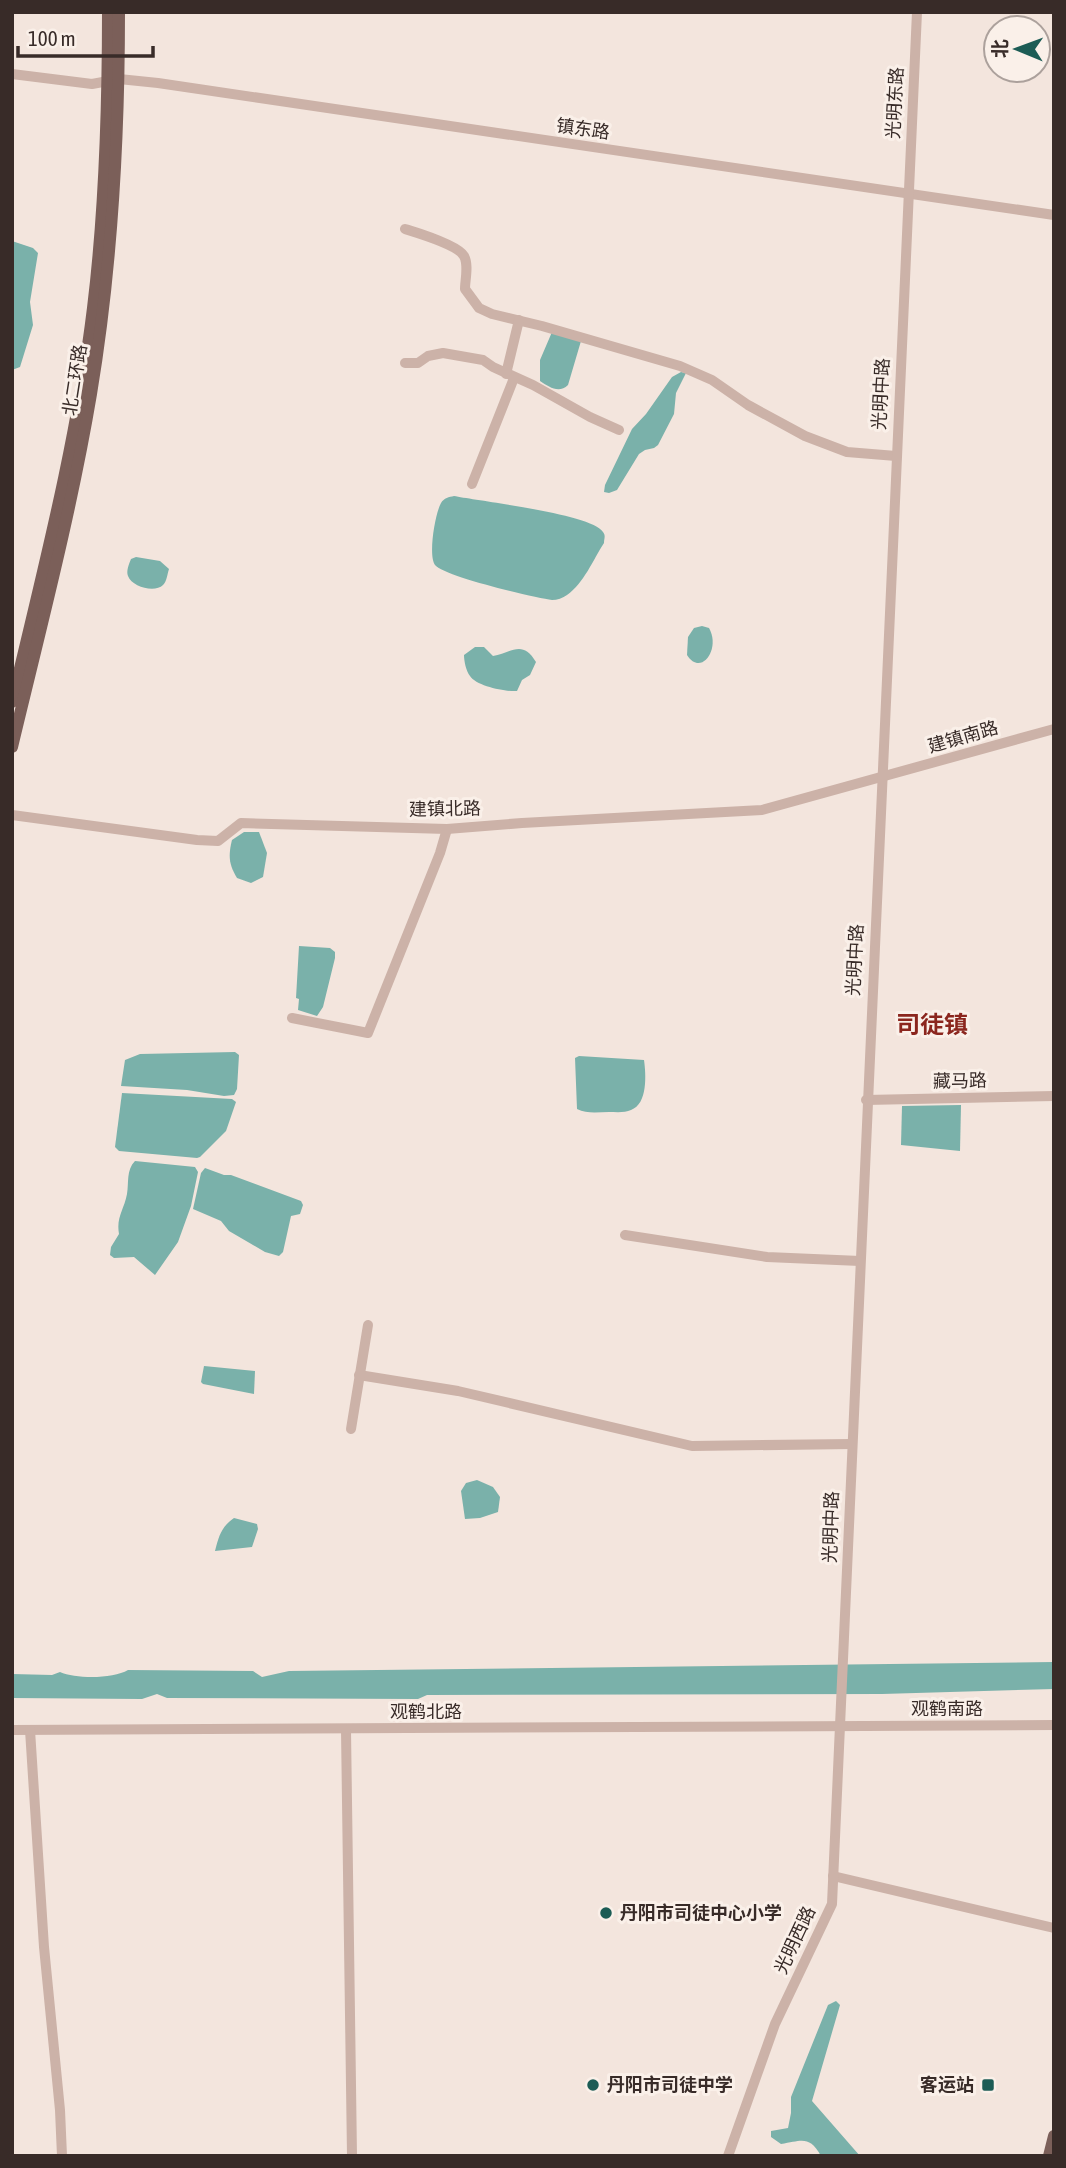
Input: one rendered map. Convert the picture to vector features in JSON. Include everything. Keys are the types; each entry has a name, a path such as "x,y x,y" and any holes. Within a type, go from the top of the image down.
{"main road":[{"name":"北二环路","path":"12,747 74,483 103,310 112,228 113,80 108,12"},
{"name":"北二环路","path":"12,702 63,482 93,310 119,12"},
{"path":"1049,2156 1054,2136"}],"street":[{"name":"光明东路","path":"908,195 917,12"},
{"name":"镇东路","path":"12,74 92,84 113,80 171,85 1054,215"},
{"name":"光明中路","path":"840,1727 908,195"},
{"path":"405,229 457,248 466,263 465,289 479,308 492,314 680,366 712,380 748,405 805,436 847,452 896,456"},
{"path":"472,484 510,376 519,320"},
{"path":"405,363 418,363 429,356 443,353 483,360 620,430"},
{"name":"建镇南路","path":"881,779 1054,729"},
{"name":"建镇北路","path":"12,815 218,841 241,823 447,829 762,810 881,779"},
{"path":"292,1018 368,1034 447,829"},
{"name":"藏马路","path":"866,1100 1054,1096"},
{"path":"625,1235 767,1257 860,1261"},
{"path":"351,1429 368,1325"},
{"path":"359,1375 458,1391 692,1446 852,1444"},
{"name":"观鹤南路","path":"840,1727 1054,1726"},
{"name":"观鹤北路","path":"12,1730 840,1727"},
{"name":"光明西路","path":"729,2156 775,2024 832,1903 840,1727"},
{"path":"30,1730 43,1933 62,2156"},
{"path":"346,1730 352,2156"},
{"path":"833,1876 1054,1928"}],"water":[{"path":"12,241 33,248 38,253 30,302 33,325 20,367 12,370"},
{"path":"552,332 581,341 568,385 561,389 540,381 540,360"},
{"path":"681,372 686,373 676,393 674,414 658,445 639,454 617,490 604,492 632,429 672,377"},
{"path":"454,496 579,519 603,532 604,543 578,584 567,595 558,599 528,595 454,575 435,565 432,553 439,508 444,500"},
{"path":"136,557 160,561 169,569 163,585 149,589 130,580 128,568 131,559"},
{"path":"694,628 709,628 713,644 708,658 698,663 687,655 688,637"},
{"path":"475,647 484,647 493,656 521,649 536,662 530,675 522,680 517,691 492,688 473,680 467,671 464,655"},
{"path":"244,832 259,832 267,853 263,877 251,883 237,878 230,860 232,840"},
{"path":"299,946 330,948 335,952 323,1007 317,1016 298,1010 299,999 296,998"},
{"path":"235,1052 239,1055 237,1089 234,1095 121,1086 125,1060 140,1054"},
{"path":"579,1056 644,1060 645,1088 637,1107 620,1112 589,1112 577,1109 575,1058"},
{"path":"122,1093 232,1099 236,1102 226,1131 197,1158 119,1151 115,1147"},
{"path":"961,1105 960,1151 901,1145 902,1106"},
{"path":"135,1161 195,1167 198,1172 191,1206 178,1242 155,1275 134,1257 114,1258 110,1255 111,1247 119,1234 129,1172"},
{"path":"205,1168 301,1201 303,1205 300,1214 291,1216 283,1252 279,1256 265,1252 229,1231 221,1221 193,1209 201,1173"},
{"path":"204,1366 255,1371 254,1394 203,1384 201,1382"},
{"path":"477,1480 493,1487 500,1497 498,1512 480,1518 465,1519 461,1491 466,1483"},
{"path":"234,1518 257,1524 252,1547 215,1551 221,1532"},
{"path":"1054,1662 1054,1689 882,1694 427,1695 418,1699 167,1698 157,1694 142,1699 12,1698 12,1674 52,1675 60,1672 94,1677 128,1670 253,1671 262,1677 289,1671"},
{"path":"836,2001 840,2005 812,2101 860,2156 821,2156 809,2142 781,2144 771,2137 771,2131 788,2128 791,2097 828,2005"}],"place":[{"name":"丹阳市司徒中心小学","path":"606,1913"},
{"name":"丹阳市司徒中学","path":"593,2085"},
{"name":"客运站","path":"988,2085"}],"district":[{"name":"司徒镇","path":"932,1025"}]}
